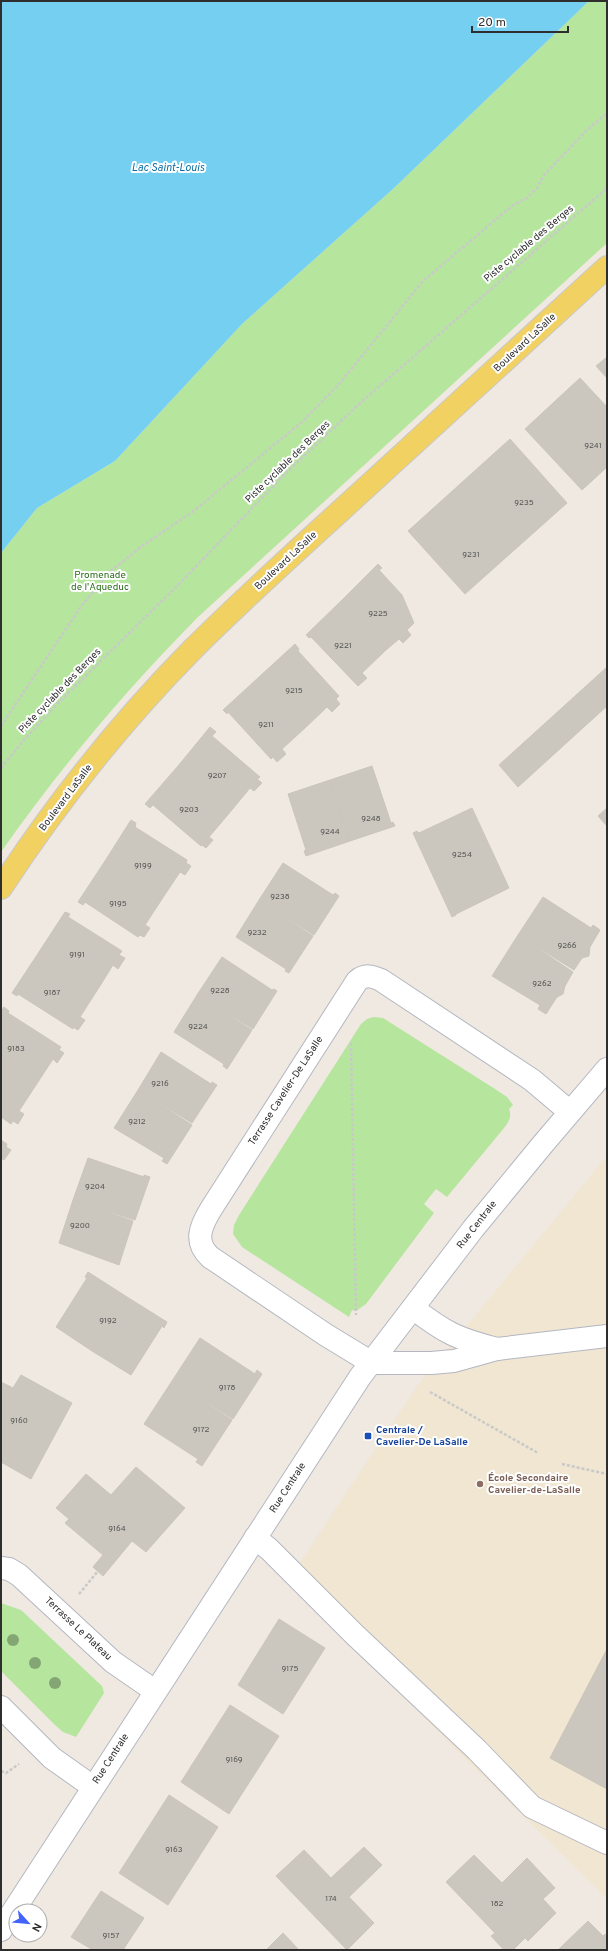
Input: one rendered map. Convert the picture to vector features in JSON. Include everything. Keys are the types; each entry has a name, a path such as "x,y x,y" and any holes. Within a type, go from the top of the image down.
{"main road":[{"name":"Boulevard LaSalle","path":"1,888 48,821 94,762 139,708 191,651 308,539 607,267"}],"street":[{"name":"Terrasse Cavelier-De LaSalle","path":"372,1362 326,1334 210,1257 201,1246 199,1240 203,1223 210,1209 357,981 361,977 367,976 381,980 532,1080 570,1112"},
{"name":"Rue Centrale","path":"1,1930 254,1538 349,1394 473,1229 607,1069"},
{"path":"413,1308 454,1337 497,1349"},
{"path":"372,1362 431,1363 454,1361 497,1349 607,1336"},
{"path":"254,1538 269,1549 354,1634 478,1750 532,1807 607,1843"},
{"name":"Terrasse Le Plateau","path":"1,1568 9,1569 19,1575 113,1662 155,1691"},
{"path":"1,1707 52,1758 93,1787"}],"path":[{"path":"1,726 82,605 111,571 142,546 195,510 303,421 339,384 423,281 513,205 527,198 537,188 544,175 587,130 607,113"},
{"name":"Piste cyclable des Berges","path":"1,768 23,740 57,704 176,587 285,474 359,404 607,188"},
{"path":"351,1038 356,1315"},
{"path":"429,1391 538,1453"},
{"path":"562,1464 607,1474"}],"shaded area":[{"name":"École Secondaire Cavelier-de-LaSalle","path":"607,1156 607,1899 287,1582 417,1386"}],"green space":[{"name":"Promenade de l'Aqueduc","path":"589,1 607,1 607,243 198,617 145,673 95,730 23,821 1,852 1,553 37,508 115,461 242,324 394,188"},
{"path":"374,1017 383,1018 507,1097 513,1105 509,1109 510,1117 506,1126 447,1197 436,1189 424,1204 434,1213 366,1304 356,1311 352,1310 349,1317 242,1247 233,1234 234,1225 239,1215 361,1024 367,1019"},
{"path":"1,1603 21,1610 102,1686 104,1693 76,1737 63,1732 55,1725 1,1671"}],"water":[{"name":"Lac Saint-Louis","path":"1,1 589,1 394,188 242,324 115,461 37,508 1,553"}],"building":[{"path":"607,357 607,378 596,366"},
{"path":"580,378 607,407 607,467 582,490 525,429"},
{"path":"510,439 567,503 465,594 408,531"},
{"path":"378,564 382,568 379,570 402,595 414,623 407,630 411,635 403,643 399,639 386,650 341,601"},
{"path":"341,601 386,650 362,673 367,678 358,686 311,637 309,638 306,635"},
{"path":"295,644 299,649 298,651 339,696 336,699 340,704 332,712 327,707 305,728 259,677"},
{"path":"607,667 607,706 518,787 499,765"},
{"path":"259,677 305,728 282,749 286,754 277,762 273,757 271,759 228,712 227,714 223,710"},
{"path":"210,727 216,732 212,736 260,777 257,779 262,783 254,791 250,788 231,811 178,766"},
{"path":"178,766 231,811 209,837 213,840 206,848 202,845 201,846 153,805 150,808 145,804"},
{"path":"372,766 391,823 393,822 395,826 350,841 330,780"},
{"path":"330,780 350,841 306,856 304,851 306,850 288,794"},
{"path":"472,808 491,849 433,876 413,833 417,831 419,833"},
{"path":"607,808 607,826 598,816"},
{"path":"131,820 136,823 135,827 187,860 186,863 191,866 185,875 180,872 162,899 105,861"},
{"path":"491,849 509,888 452,917 433,876"},
{"path":"105,861 162,899 145,925 150,928 144,937 140,935 138,937 85,902 83,905 78,902"},
{"path":"283,863 333,895 335,893 339,896 314,935 259,900"},
{"path":"543,897 591,928 593,925 600,930 590,947 589,956 582,958 574,970 518,935"},
{"path":"259,900 313,936 289,973 285,971 286,969 236,937"},
{"path":"65,912 70,914 68,917 122,951 119,955 125,958 118,969 113,965 98,989 39,952"},
{"path":"518,935 573,972 565,986 563,994 557,997 546,1014 538,1009 540,1005 492,976"},
{"path":"39,952 98,989 80,1017 85,1020 78,1030 73,1027 73,1029 18,994 17,996 12,993"},
{"path":"222,957 272,990 274,989 277,991 253,1029 197,995"},
{"path":"197,995 252,1030 227,1069 223,1066 224,1064 174,1032"},
{"path":"4,1007 9,1011 8,1013 61,1047 59,1050 64,1053 57,1063 53,1059 36,1085 1,1063 1,1011"},
{"path":"161,1052 211,1084 212,1082 217,1085 192,1123 138,1090"},
{"path":"1,1063 36,1085 19,1111 24,1114 18,1124 13,1121 11,1124 1,1117"},
{"path":"138,1090 192,1125 167,1164 162,1161 164,1158 114,1128"},
{"path":"1,1140 7,1144 6,1147 11,1150 4,1160 1,1158"},
{"path":"88,1158 144,1177 144,1175 150,1177 135,1220 73,1200"},
{"path":"73,1200 133,1221 119,1265 59,1243"},
{"path":"88,1272 127,1297 92,1351 56,1327 87,1278 85,1277"},
{"path":"127,1297 167,1322 164,1328 162,1326 131,1375 92,1351"},
{"path":"200,1338 255,1374 257,1370 262,1374 233,1419 172,1381"},
{"path":"21,1375 72,1403 31,1479 1,1462 1,1382 13,1388"},
{"path":"172,1381 232,1420 202,1466 196,1462 198,1459 144,1424"},
{"path":"136,1467 185,1508 146,1552 132,1541 103,1576 93,1567 103,1555 65,1523 69,1519 56,1508 86,1474 111,1495"},
{"path":"279,1619 325,1648 283,1714 238,1685"},
{"path":"607,1649 607,1789 550,1758"},
{"path":"230,1705 279,1736 229,1814 181,1782"},
{"path":"169,1795 218,1827 168,1905 119,1873"},
{"path":"364,1847 382,1865 349,1897 374,1923 347,1950 276,1876 304,1850 331,1878"},
{"path":"474,1855 502,1883 527,1858 555,1888 543,1899 556,1913 528,1941 525,1938 513,1950 504,1950 491,1936 495,1933 446,1882"},
{"path":"101,1891 144,1918 123,1950 93,1950 71,1937"},
{"path":"588,1921 603,1936 605,1934 607,1936 607,1950 558,1950"},
{"path":"283,1933 299,1950 266,1950"}],"place":[{"name":"Centrale / Cavelier-De LaSalle","path":"368,1436"},
{"name":"École Secondaire Cavelier-de-LaSalle","path":"480,1484"}]}
